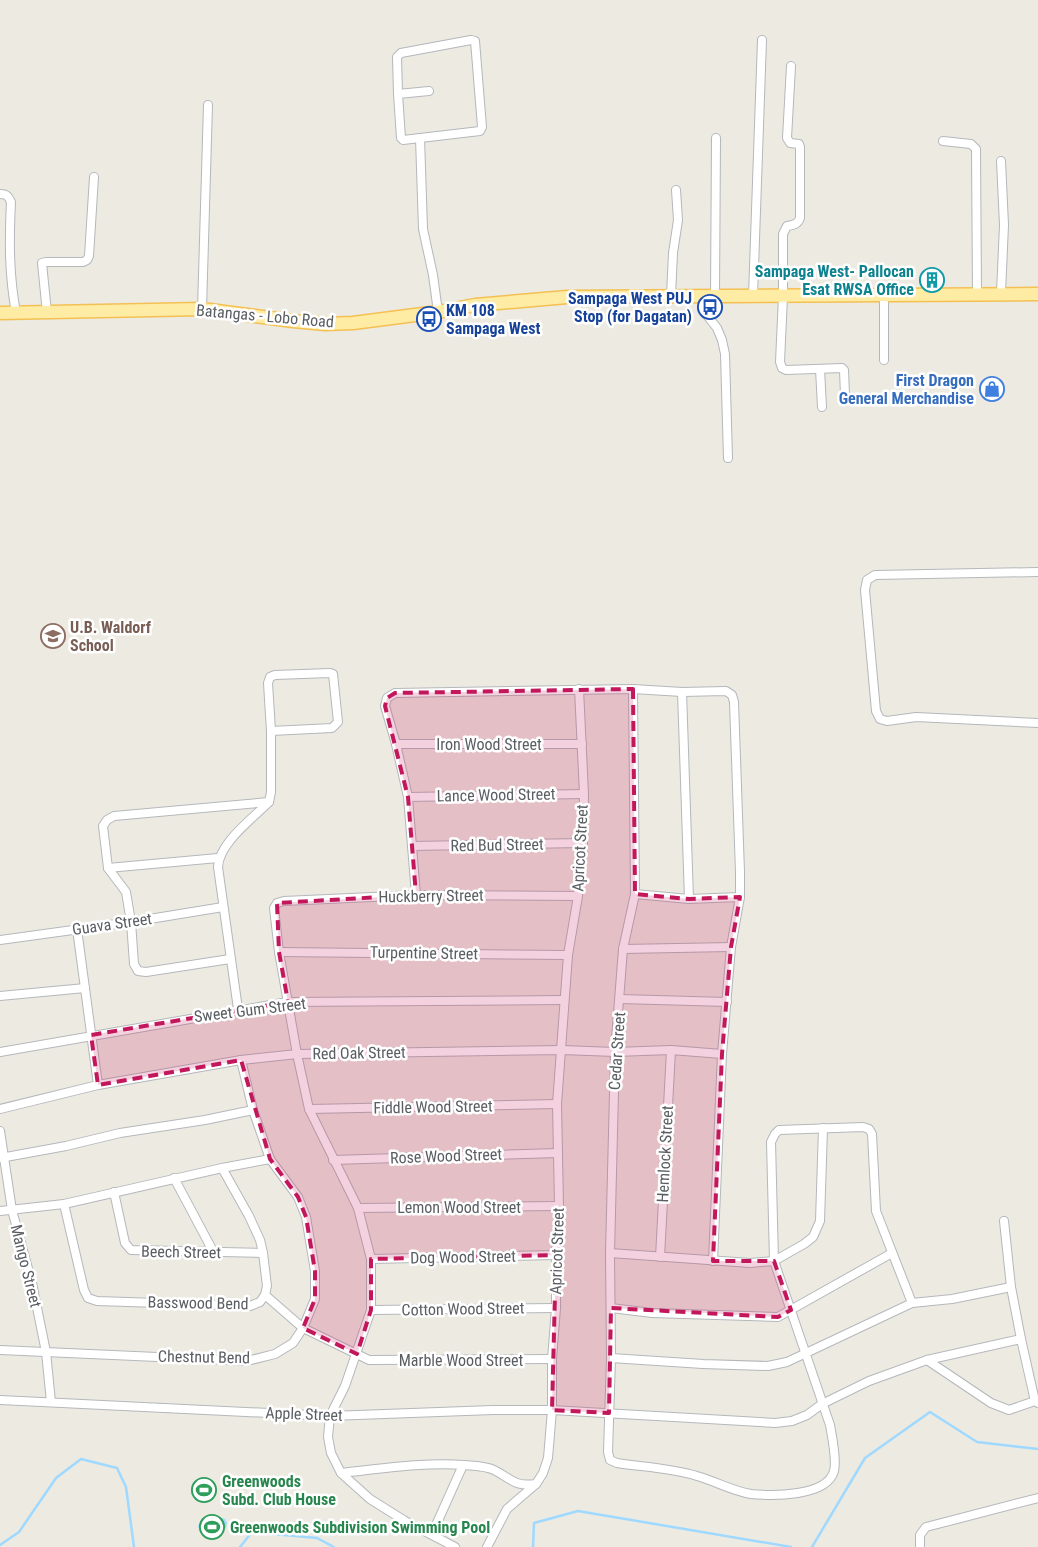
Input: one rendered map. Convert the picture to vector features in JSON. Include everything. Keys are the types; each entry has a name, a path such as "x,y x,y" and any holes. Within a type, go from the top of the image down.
{"main road":[{"name":"Batangas - Lobo Road","path":"0,314 202,309 325,324 353,323 438,312 475,305 567,297 1038,294"}],"street":[{"path":"471,40 475,41 482,127 480,131 420,138 403,140 401,138 397,57 402,54 471,40"},
{"path":"752,296 762,40"},
{"path":"791,66 787,138 790,143 799,144 800,147 800,218 796,224 787,226 782,234 783,296 780,362 782,368 786,370 842,368 844,370 845,395"},
{"path":"398,94 429,91"},
{"path":"202,309 208,106"},
{"path":"420,138 423,229 433,274 438,312"},
{"path":"716,138 709,296 706,314 717,328 725,354 728,458"},
{"path":"943,141 971,144 976,149 977,294"},
{"path":"1001,161 1004,224 1001,293"},
{"path":"47,312 42,263 83,262 89,256 94,177"},
{"path":"671,296 672,253 678,220 676,190"},
{"path":"0,194 9,196 11,202 9,256 11,286 16,313"},
{"path":"884,295 884,360"},
{"path":"820,368 822,407"},
{"path":"1038,572 874,575 867,580 865,590 876,711 880,719 887,721 916,717 1038,723"},
{"path":"238,1009 218,858 225,846 269,802 271,792 271,731 268,683 270,678 275,675 330,672 333,674 338,722 336,726 332,728 271,731"},
{"path":"416,895 408,797 385,706 387,698 394,693 633,689 682,692 726,691 732,694 734,702 740,897 731,948 722,1054 713,1261"},
{"name":"Cedar Street","path":"633,689 635,894 623,949 615,1052 610,1253 611,1358 608,1452 610,1460 617,1463 697,1476 721,1486 750,1494 786,1495 812,1490 828,1481 834,1471 833,1441 830,1425 822,1404"},
{"name":"Apricot Street","path":"536,1484 543,1473 548,1458 552,1410 552,1359 556,1308 556,1255 559,1206 557,1104 568,955 578,896 583,843 584,794 578,690"},
{"path":"682,692 688,899"},
{"name":"Iron Wood Street","path":"396,744 582,744"},
{"name":"Lance Wood Street","path":"408,797 584,794"},
{"path":"230,959 146,972 138,971 134,964 131,922 126,892 108,868 103,826 107,820 114,816 269,802"},
{"name":"Red Bud Street","path":"412,846 583,843"},
{"path":"108,868 218,858"},
{"path":"635,894 688,899 740,897"},
{"name":"Huckberry Street","path":"279,952 274,908 277,903 284,901 416,895 578,896"},
{"name":"Guava Street","path":"0,940 223,907"},
{"path":"77,929 98,1085"},
{"path":"623,949 731,948"},
{"path":"279,952 309,1109 358,1208 371,1259 371,1310 345,1386 330,1416 328,1437 331,1453 341,1473 370,1499 405,1521 455,1547"},
{"name":"Turpentine Street","path":"279,952 568,955"},
{"path":"0,996 84,988"},
{"path":"620,999 727,1002"},
{"name":"Sweet Gum Street","path":"0,1052 238,1009 288,1002 564,1000"},
{"name":"Red Oak Street","path":"0,1108 98,1085 241,1060 297,1054 671,1050 722,1054"},
{"name":"Hemlock Street","path":"660,1258 671,1050"},
{"name":"Chestnut Bend","path":"0,1350 247,1361 275,1354 293,1343 303,1328 315,1299 315,1271 306,1217 298,1197 270,1159 253,1110 241,1060"},
{"name":"Fiddle Wood Street","path":"309,1109 557,1104"},
{"path":"2,1158 120,1133 205,1120 253,1110"},
{"path":"822,1404 774,1261 771,1142 779,1130 863,1127 870,1129 872,1134 876,1212 912,1303"},
{"path":"610,1253 750,1263 774,1261 804,1244 814,1236 820,1221 823,1128"},
{"name":"Mango Street","path":"0,1131 2,1158 12,1210 32,1283 46,1352 51,1402"},
{"name":"Rose Wood Street","path":"333,1160 558,1153"},
{"path":"0,1211 64,1204 174,1178 270,1159"},
{"name":"Basswood Bend","path":"64,1204 85,1295 92,1300 250,1306 260,1302 265,1295 267,1286 263,1253 260,1240 249,1216 222,1168"},
{"path":"174,1178 214,1253"},
{"name":"Beech Street","path":"114,1192 125,1243 130,1250 263,1253"},
{"name":"Lemon Wood Street","path":"358,1208 559,1206"},
{"path":"927,1360 991,1403 1009,1410 1037,1402 1020,1339 1011,1287 1004,1221"},
{"path":"611,1308 652,1313 778,1317 892,1254"},
{"name":"Dog Wood Street","path":"371,1259 556,1255"},
{"path":"611,1358 768,1366 787,1362 806,1354 912,1303 952,1299 1011,1287"},
{"path":"265,1295 303,1328 357,1354"},
{"name":"Cotton Wood Street","path":"371,1310 556,1308"},
{"name":"Apple Street","path":"0,1400 330,1416 493,1410 552,1410 776,1423 792,1421 807,1415 822,1404 869,1381 927,1360 1020,1339"},
{"name":"Marble Wood Street","path":"357,1354 369,1360 552,1359"},
{"path":"341,1473 405,1467 464,1465 492,1469 523,1486 536,1484"},
{"path":"432,1534 464,1465"},
{"path":"488,1547 507,1509 536,1484"},
{"path":"920,1547 920,1535 926,1527 1038,1498"}],"highlighted area":[{"path":"633,689 635,894 689,899 740,897 731,947 722,1054 713,1261 774,1261 791,1310 778,1317 611,1308 609,1413 552,1410 556,1255 371,1259 371,1310 357,1354 303,1328 315,1299 315,1271 306,1217 298,1197 270,1159 241,1060 98,1085 91,1035 288,1002 279,952 277,903 416,895 408,797 385,706 387,698 395,693"}],"water":[{"name":"Greenwoods Subdivision Swimming Pool","path":"219,1517 225,1519 227,1523 226,1528 208,1536 200,1532 198,1526 201,1520"}],"waterway":[{"path":"812,1547 865,1458 930,1412 977,1442 1038,1449"},
{"path":"0,1545 19,1532 56,1478 81,1459 117,1468 126,1487 134,1547"},
{"path":"533,1547 534,1523 578,1511 791,1547"},
{"path":"240,1547 252,1532 317,1538 334,1547"}],"place":[{"name":"Sampaga West- Pallocan Esat RWSA Office","path":"932,280"},
{"name":"Sampaga West PUJ Stop (for Dagatan)","path":"710,307"},
{"name":"KM 108 Sampaga West","path":"429,319"},
{"name":"First Dragon General Merchandise","path":"992,389"},
{"name":"U.B. Waldorf School","path":"53,636"},
{"name":"Greenwoods Subd. Club House","path":"204,1490"},
{"name":"Greenwoods Subdivision Swimming Pool","path":"212,1527"}]}
